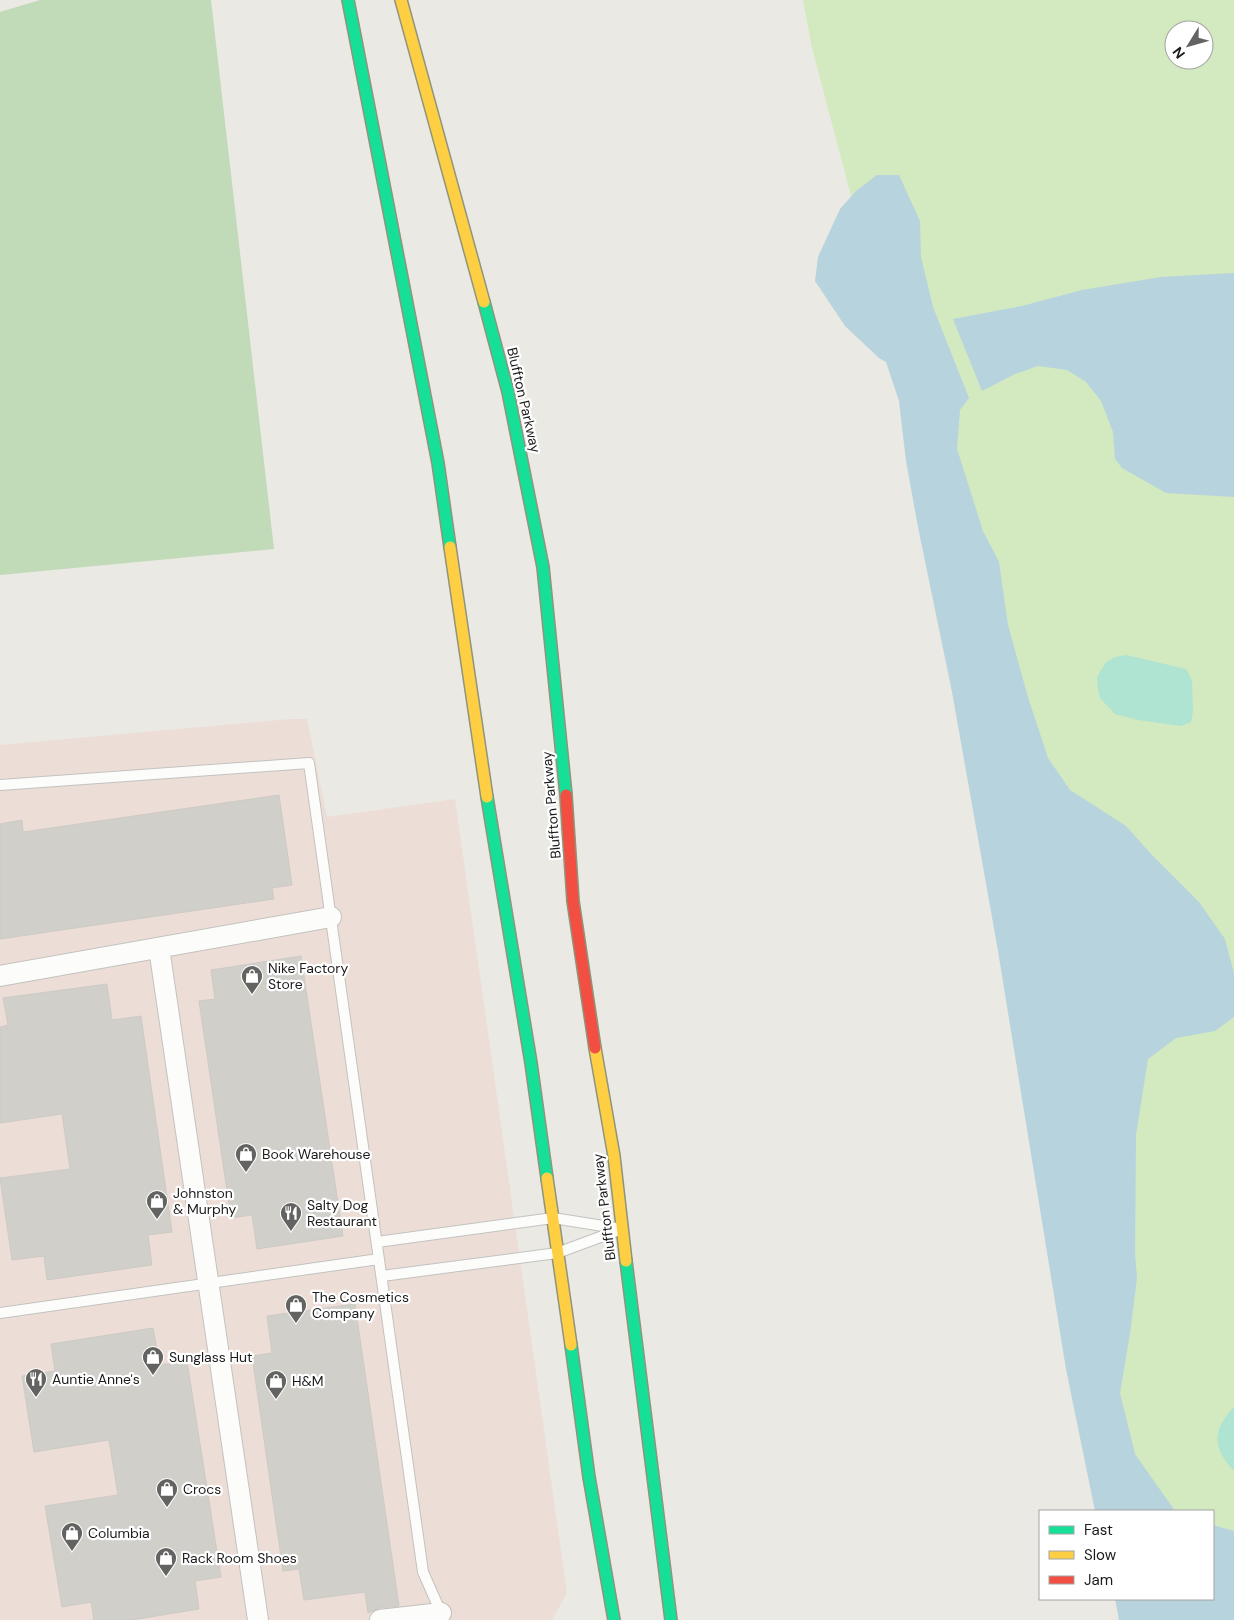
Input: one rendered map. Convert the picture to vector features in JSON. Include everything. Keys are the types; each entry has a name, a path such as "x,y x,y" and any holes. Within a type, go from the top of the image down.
{"main road":[{"path":"348,0 438,463 490,816 531,1063 589,1477 614,1620"},
{"name":"Bluffton Parkway","path":"401,0 508,392 543,566 564,772 573,901 588,1011 614,1156 670,1620"}],"street":[{"path":"0,976 331,917"},
{"path":"159,948 258,1620"},
{"path":"380,1620 443,1617"}],"lane":[{"path":"0,785 309,763 424,1572 443,1617"},
{"path":"377,1242 553,1218 622,1229"},
{"path":"382,1276 558,1253 622,1229"},
{"path":"0,1313 379,1259"}],"shaded area":[{"path":"307,719 327,817 455,799 567,1593 552,1620 0,1620 0,745"}],"green space":[{"path":"40,0 211,0 274,549 0,575 0,12"},
{"path":"803,0 1234,0 1234,1558 1214,1558 1214,1510 1138,1510 991,725 812,48"},
{"path":"1126,655 1186,669 1192,680 1193,711 1191,722 1181,726 1138,720 1115,714 1100,698 1097,677 1106,662 1115,657"},
{"path":"1234,1407 1234,1471 1222,1455 1218,1439 1222,1423"}],"water":[{"path":"877,175 899,175 920,221 921,257 933,307 969,398 960,410 957,449 983,531 999,562 1008,625 1027,694 1048,758 1070,790 1126,826 1199,902 1225,939 1234,973 1234,1017 1215,1031 1176,1038 1148,1059 1136,1135 1135,1253 1137,1278 1120,1393 1135,1454 1174,1510 1095,1510 1066,1369 998,951 952,692 906,461 899,401 886,362 879,358 845,326 815,281 818,257 840,209 856,191"},
{"path":"1234,273 1234,497 1166,493 1122,468 1115,459 1113,432 1101,401 1086,382 1067,370 1038,366 1015,374 982,391 953,319 1022,306 1082,290 1161,277"},
{"path":"1214,1525 1234,1531 1234,1620 1119,1620 1115,1600 1214,1600"}],"building":[{"path":"279,795 292,885 272,888 274,899 0,939 0,824 22,820 23,832"},
{"path":"301,956 343,1236 257,1249 252,1215 231,1218 199,1001 215,999 211,970"},
{"path":"107,984 112,1020 141,1016 172,1232 148,1235 152,1265 47,1280 44,1256 12,1260 0,1178 70,1169 62,1114 0,1123 0,1027 8,1025 3,998"},
{"path":"355,1304 399,1606 379,1608 368,1613 365,1592 304,1600 299,1569 283,1571 252,1356 272,1353 267,1316"},
{"path":"153,1328 160,1365 187,1361 221,1577 195,1581 199,1609 132,1620 94,1620 91,1602 62,1607 45,1506 118,1495 109,1440 34,1452 22,1376 55,1371 51,1344"}],"traffic: fast":[{"path":"348,0 438,463 450,547"},
{"path":"484,302 508,392 543,567 566,795"},
{"path":"487,797 531,1063 547,1178"},
{"path":"626,1261 671,1620"},
{"path":"571,1345 589,1477 614,1620"}],"traffic: slow":[{"path":"401,0 484,302"},
{"path":"450,547 487,797"},
{"path":"595,1048 614,1156 626,1261"},
{"path":"547,1178 571,1345"}],"traffic: jam":[{"path":"566,795 573,901 595,1048"}],"place":[{"name":"Nike Factory Store","path":"252,995"},
{"name":"Book Warehouse","path":"246,1173"},
{"name":"Johnston & Murphy","path":"157,1220"},
{"name":"Salty Dog Restaurant","path":"291,1232"},
{"name":"The Cosmetics Company","path":"296,1324"},
{"name":"Sunglass Hut","path":"153,1376"},
{"name":"Auntie Anne's","path":"36,1398"},
{"name":"H&M","path":"276,1400"},
{"name":"Crocs","path":"167,1508"},
{"name":"Columbia","path":"72,1552"},
{"name":"Rack Room Shoes","path":"166,1577"}]}
